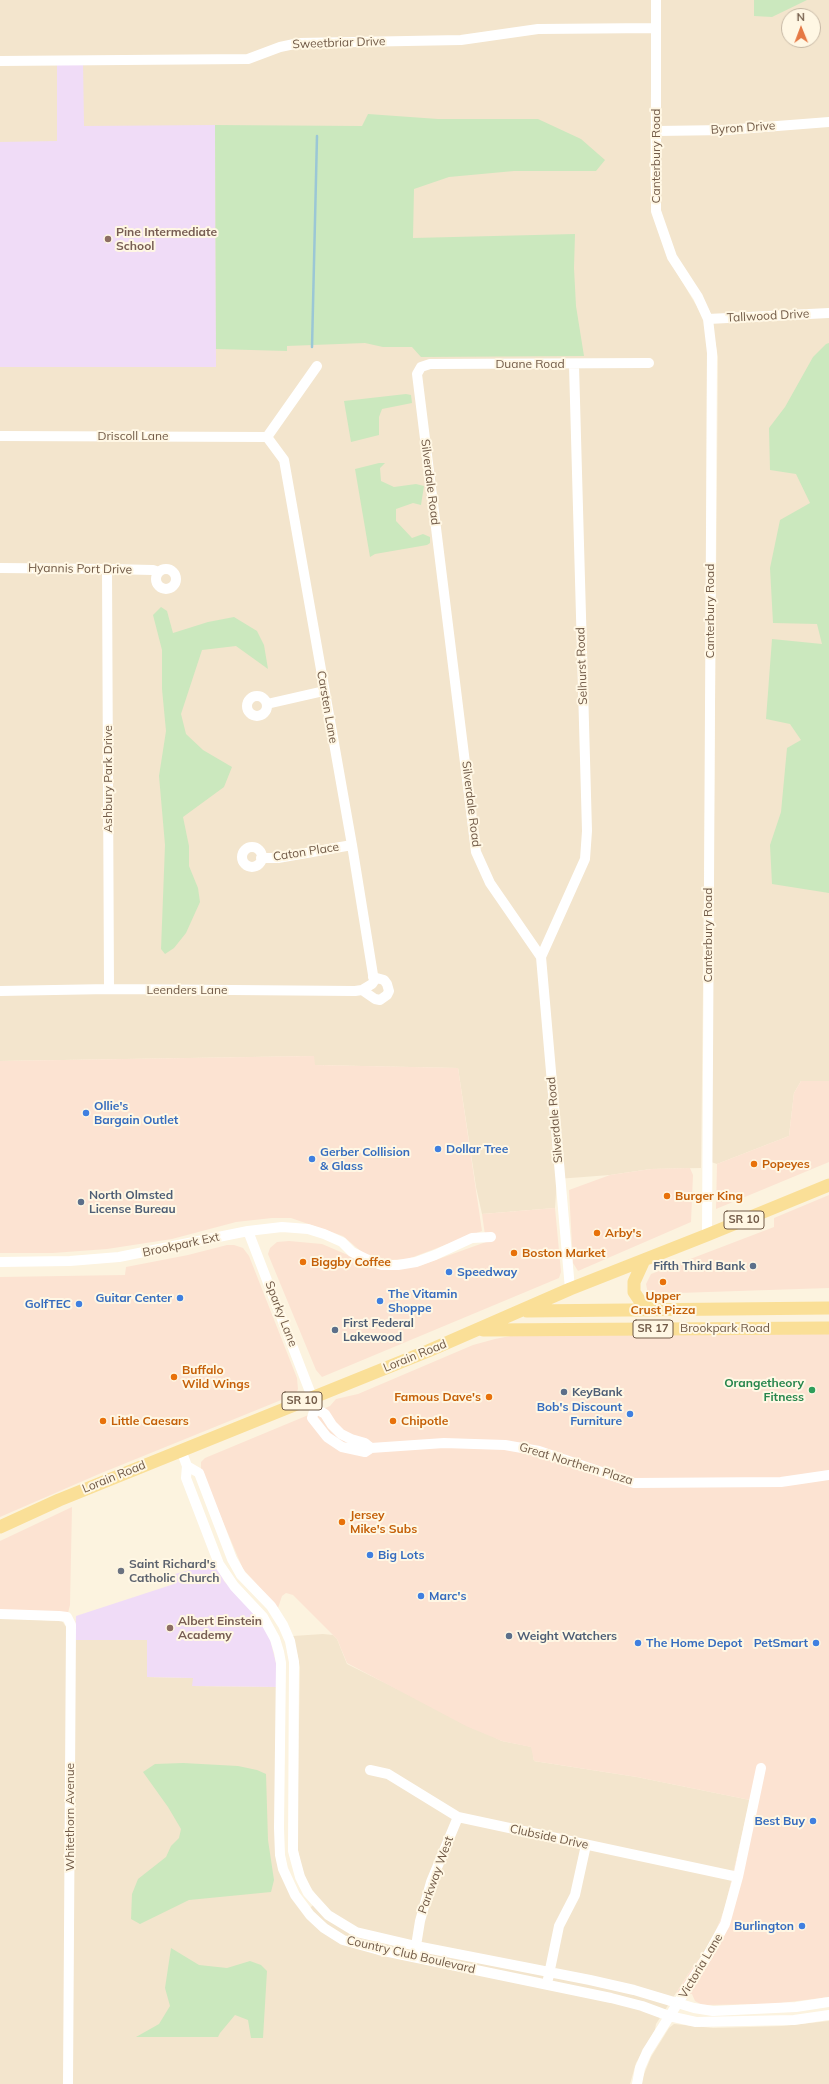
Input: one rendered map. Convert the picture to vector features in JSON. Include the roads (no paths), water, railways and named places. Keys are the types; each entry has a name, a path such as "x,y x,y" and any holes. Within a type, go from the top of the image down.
{"main road":[{"name":"Lorain Road","path":"0,1527 58,1500 181,1450 314,1403 570,1289 829,1185"},
{"path":"644,1260 634,1282 634,1292 639,1300 650,1310"},
{"name":"Brookpark Road","path":"521,1311 829,1308"},
{"name":"Brookpark Road","path":"477,1330 829,1328"}],"street":[{"name":"Canterbury Road","path":"656,0 656,211 672,257 698,297 708,319 712,353 707,1235"},
{"name":"Sweetbriar Drive","path":"0,61 248,59 280,47 299,43 461,40 538,28 655,28"},
{"name":"Byron Drive","path":"657,131 726,130 829,122"},
{"name":"Tallwood Drive","path":"708,319 829,313"},
{"name":"Duane Road","path":"417,374 421,367 430,364 574,365 648,363"},
{"name":"Selhurst Road","path":"541,957 585,859 587,831 574,365"},
{"path":"267,437 317,366"},
{"name":"Silverdale Road","path":"417,374 476,852 490,884 541,957 570,1289"},
{"name":"Driscoll Lane","path":"0,436 267,437"},
{"name":"Carsten Lane","path":"267,437 284,460 352,845 373,980"},
{"name":"Hyannis Port Drive","path":"0,568 153,570 159,572"},
{"name":"Ashbury Park Drive","path":"107,569 109,990"},
{"path":"267,704 324,691"},
{"name":"Caton Place","path":"261,858 278,858 352,845"},
{"path":"373,980 384,980 387,984 389,991 387,995 380,1000 375,999 362,990 373,980"},
{"name":"Leenders Lane","path":"0,991 362,990"},
{"name":"Brookpark Ext","path":"0,1262 70,1261 119,1257 248,1231 282,1227 308,1229 340,1241 355,1254 382,1265 407,1264 435,1255 472,1238 491,1237"},
{"name":"Sparky Lane","path":"248,1231 314,1403"},
{"name":"Great Northern Plaza","path":"314,1403 312,1418 330,1440 352,1450 365,1452 371,1448 444,1443 505,1445 539,1451 634,1483 791,1482 829,1475"},
{"name":"Country Club Boulevard","path":"181,1450 187,1466 186,1478 219,1564 234,1586 263,1617 275,1639 279,1652 281,1663 280,1854 289,1883 295,1895 310,1915 333,1934 344,1940 414,1958 611,1998 642,2006 669,2016 696,2022 794,2020 829,2014"},
{"name":"Country Club Boulevard","path":"187,1466 199,1472 214,1516 238,1569 271,1606 283,1625 291,1646 294,1662 293,1851 300,1877 308,1893 328,1915 356,1932 549,1974 619,1987 678,2004 713,2011 796,2007 829,2002"},
{"name":"Whitethorn Avenue","path":"0,1614 67,1617 71,1625 68,2084"},
{"name":"Victoria Lane","path":"637,2084 640,2068 647,2052 722,1931 738,1877 761,1768"},
{"name":"Clubside Drive","path":"370,1770 388,1774 458,1817 738,1877"},
{"name":"Parkway West","path":"414,1958 420,1921 431,1882 458,1817"},
{"path":"547,1985 559,1926 575,1895 586,1845"}],"waterway":[{"path":"312,347 317,136"}],"place":[{"name":"Pine Intermediate School","path":"108,239"},
{"name":"Ollie's Bargain Outlet","path":"86,1113"},
{"name":"Dollar Tree","path":"438,1149"},
{"name":"Gerber Collision & Glass","path":"312,1159"},
{"name":"Popeyes","path":"754,1164"},
{"name":"Burger King","path":"667,1196"},
{"name":"North Olmsted License Bureau","path":"81,1202"},
{"name":"Arby's","path":"597,1233"},
{"name":"Boston Market","path":"514,1253"},
{"name":"Biggby Coffee","path":"303,1262"},
{"name":"Fifth Third Bank","path":"753,1266"},
{"name":"Speedway","path":"449,1272"},
{"name":"Upper Crust Pizza","path":"663,1282"},
{"name":"Guitar Center","path":"180,1298"},
{"name":"The Vitamin Shoppe","path":"380,1301"},
{"name":"GolfTEC","path":"79,1304"},
{"name":"First Federal Lakewood","path":"335,1330"},
{"name":"Buffalo Wild Wings","path":"174,1377"},
{"name":"Orangetheory Fitness","path":"812,1390"},
{"name":"KeyBank","path":"564,1392"},
{"name":"Famous Dave's","path":"489,1397"},
{"name":"Bob's Discount Furniture","path":"630,1414"},
{"name":"Little Caesars","path":"103,1421"},
{"name":"Chipotle","path":"393,1421"},
{"name":"Jersey Mike's Subs","path":"342,1522"},
{"name":"Big Lots","path":"370,1555"},
{"name":"Saint Richard's Catholic Church","path":"121,1571"},
{"name":"Marc's","path":"421,1596"},
{"name":"Albert Einstein Academy","path":"170,1628"},
{"name":"Weight Watchers","path":"509,1636"},
{"name":"The Home Depot","path":"638,1643"},
{"name":"PetSmart","path":"816,1643"},
{"name":"Best Buy","path":"813,1821"},
{"name":"Burlington","path":"802,1926"}]}
